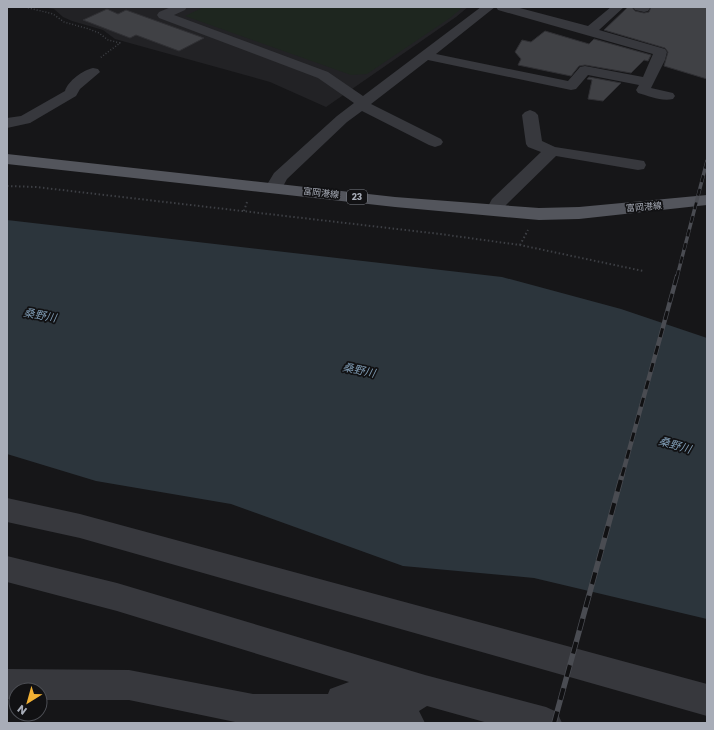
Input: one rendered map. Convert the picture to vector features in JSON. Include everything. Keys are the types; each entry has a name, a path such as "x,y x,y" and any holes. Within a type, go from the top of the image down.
{"main road":[{"name":"富岡港線","path":"7,159 395,202 539,214 578,213 707,200"}],"street":[{"path":"181,7 163,16 323,75 362,104 436,142"},
{"path":"274,188 280,177 342,119 490,7"},
{"path":"502,7 660,52 658,60 643,90 668,96"},
{"path":"590,32 618,7"},
{"path":"426,56 572,86 585,70 647,82"},
{"path":"7,123 25,120 71,93 73,87 94,66"},
{"path":"530,114 534,144 552,151 638,165"},
{"path":"495,210 498,203 552,151"},
{"path":"7,510 80,526 707,700"},
{"path":"7,569 117,597 425,690 546,723"},
{"path":"7,684 129,685 253,710 337,710 409,723"},
{"path":"337,710 341,700 355,696 408,700 425,690"}],"path":[{"path":"25,7 52,14 64,22 89,29 99,33 108,40 120,43 94,66"},
{"path":"7,186 36,187 409,230 520,245 643,271"},
{"path":"520,245 530,225"}],"shaded area":[{"path":"42,7 468,7 456,17 326,107 270,82 115,39 103,30 72,21 63,17 54,9"},
{"path":"204,7 463,7 450,18 367,74 351,75 185,16"}],"water":[{"name":"桑野川","path":"7,220 502,277 621,309 707,338 707,619 534,578 403,566 231,504 96,481 7,454"}],"building":[{"path":"628,7 632,7 635,11 644,13 649,12 651,7 707,7 707,79 664,66 668,52 665,48 604,30"},
{"path":"107,9 118,14 126,10 204,38 179,51 136,35 130,38 83,20"},
{"path":"545,31 589,44 594,39 651,55 648,61 644,60 631,73 585,65 579,66 571,76 518,65 521,59 515,52 522,40 531,42"},
{"path":"589,77 621,83 603,101 588,99 592,80 587,79"}],"railway":[{"path":"677,277 707,161"},
{"path":"622,476 677,276"},
{"path":"554,723 622,475"}]}
